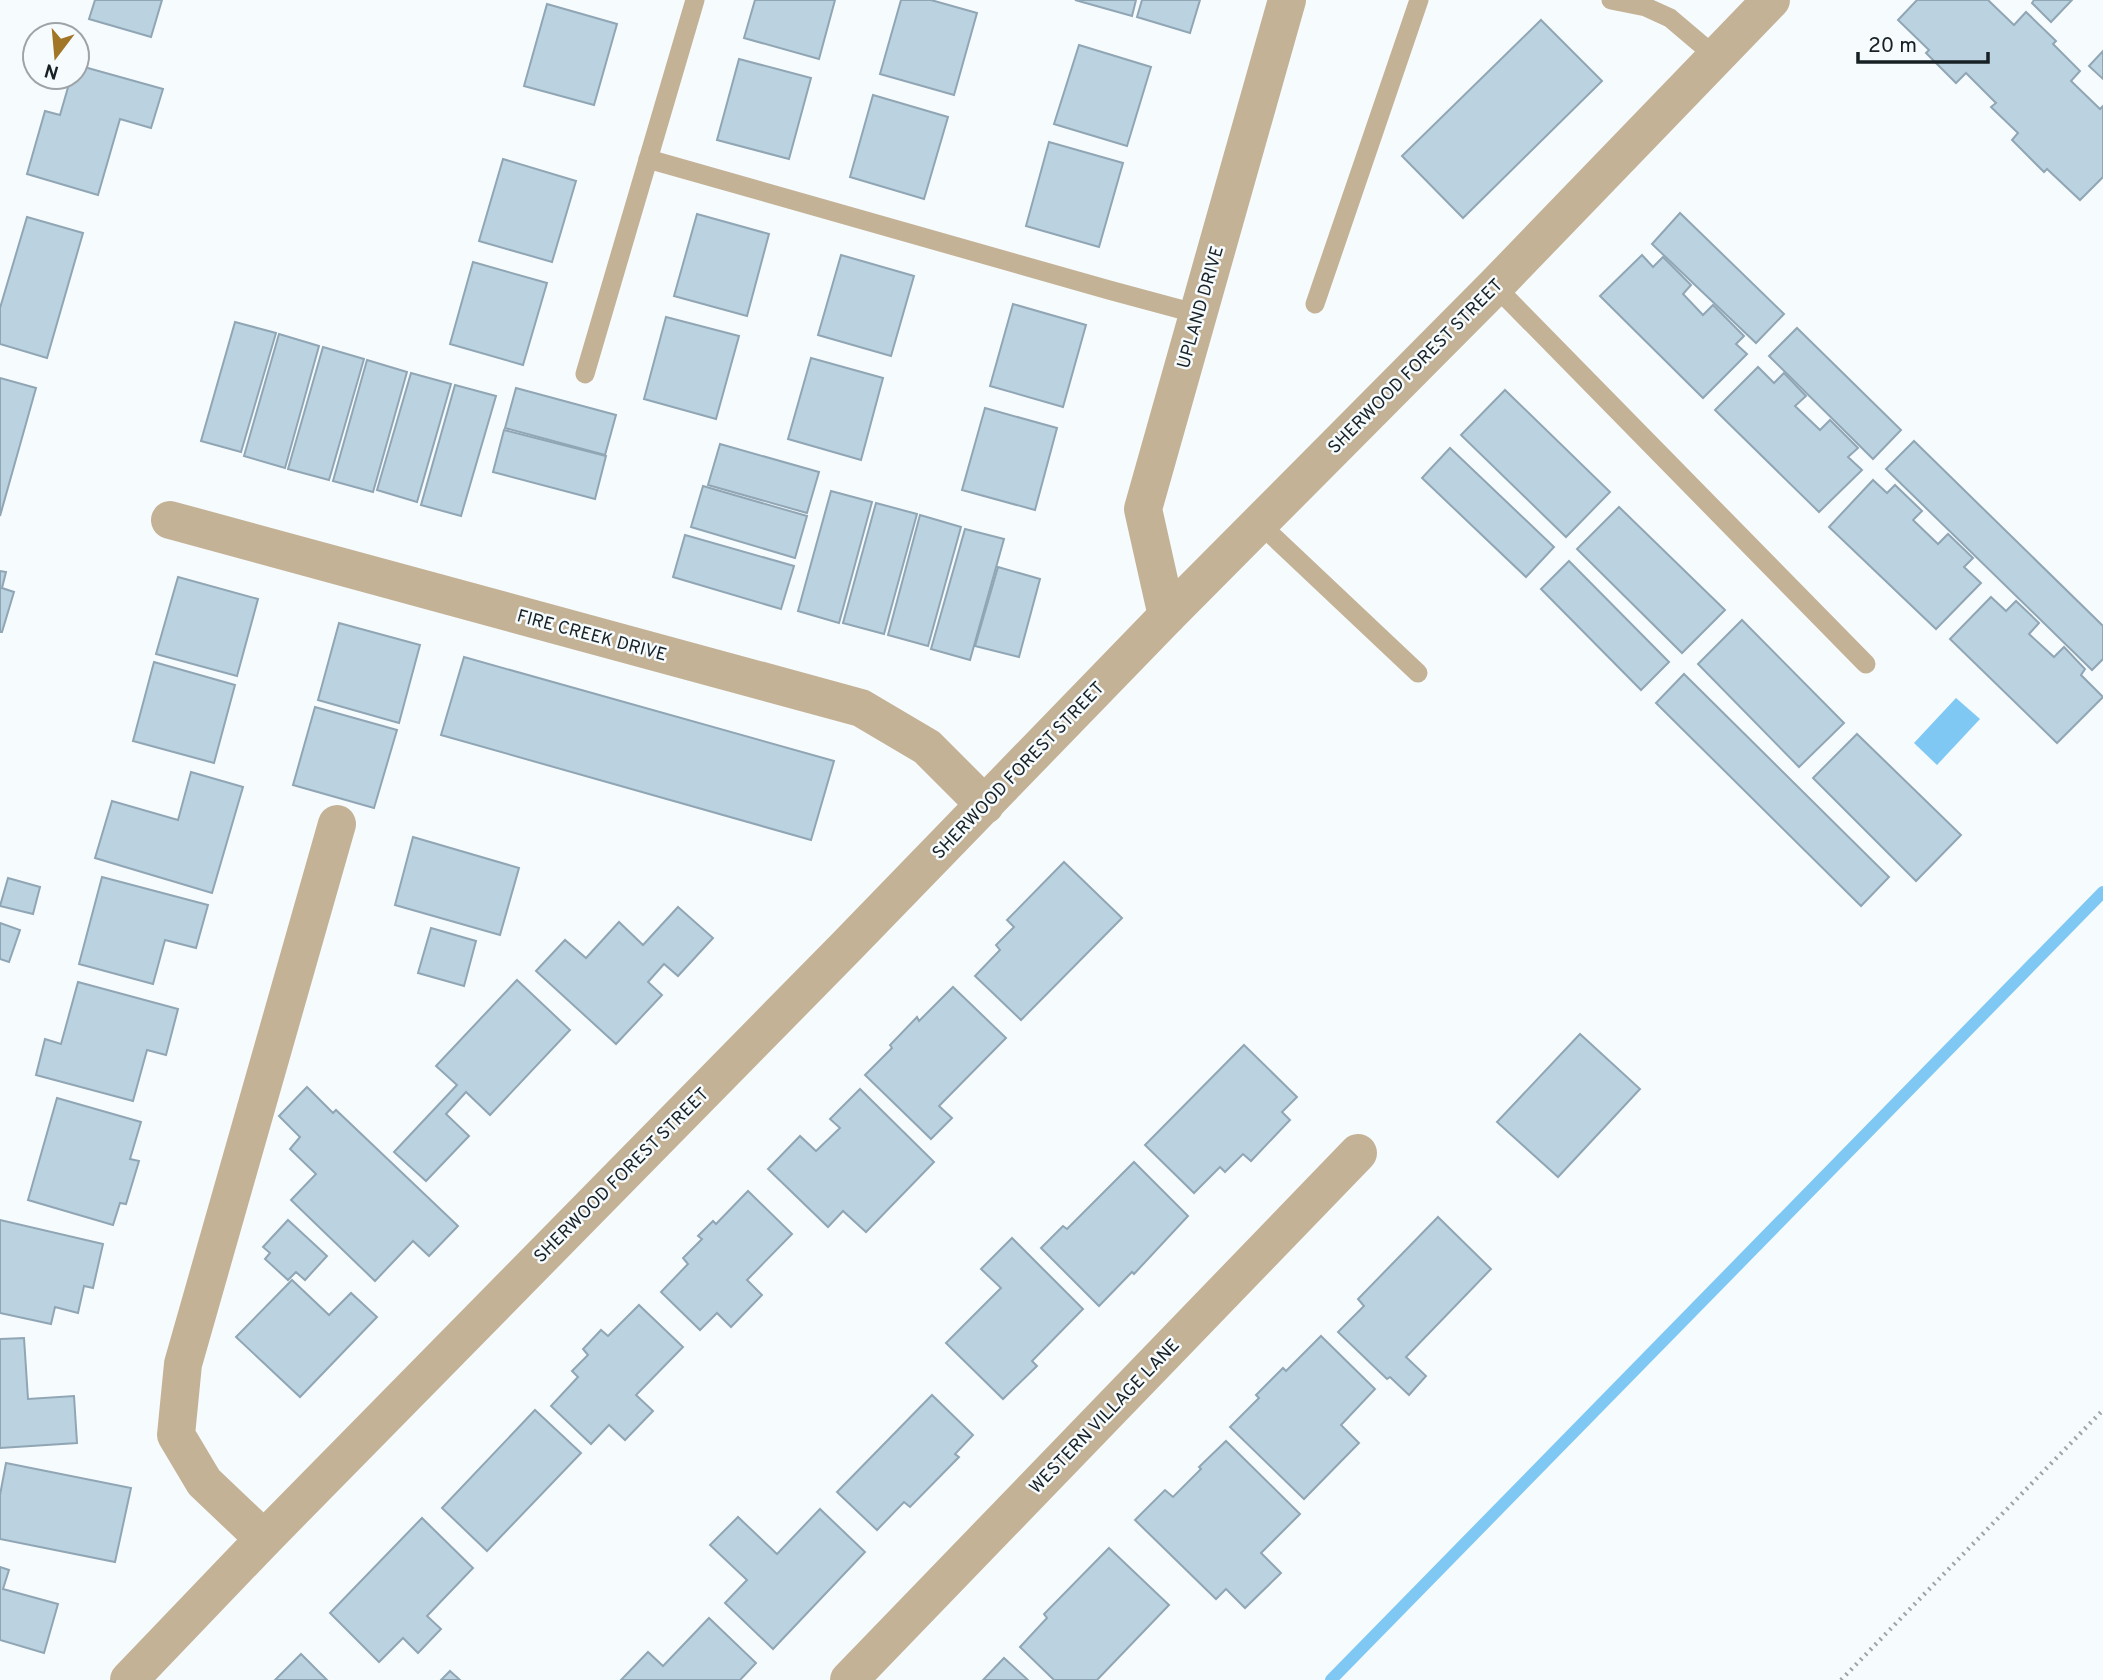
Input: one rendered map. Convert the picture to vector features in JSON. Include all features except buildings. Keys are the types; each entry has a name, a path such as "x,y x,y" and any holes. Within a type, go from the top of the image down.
{"street":[{"name":"UPLAND DRIVE","path":"1167,616 1143,509 1287,0"},
{"name":"SHERWOOD FOREST STREET","path":"129,1680 1167,616 1495,286 1771,0"},
{"name":"FIRE CREEK DRIVE","path":"170,520 861,708 927,747 985,805"},
{"path":"264,1539 204,1482 176,1435 183,1364 337,824"},
{"name":"WESTERN VILLAGE LANE","path":"849,1680 1358,1153"}],"lane":[{"path":"585,374 695,0"},
{"path":"1315,304 1419,0"},
{"path":"1611,0 1646,7 1670,18 1716,57"},
{"path":"648,159 1198,314"},
{"path":"1495,286 1866,664"},
{"path":"1259,523 1418,673"}],"path":[{"path":"1841,1680 2103,1410"}],"water":[{"path":"1956,698 1980,719 1937,765 1914,743"}],"waterway":[{"path":"1331,1680 2103,892"}]}
